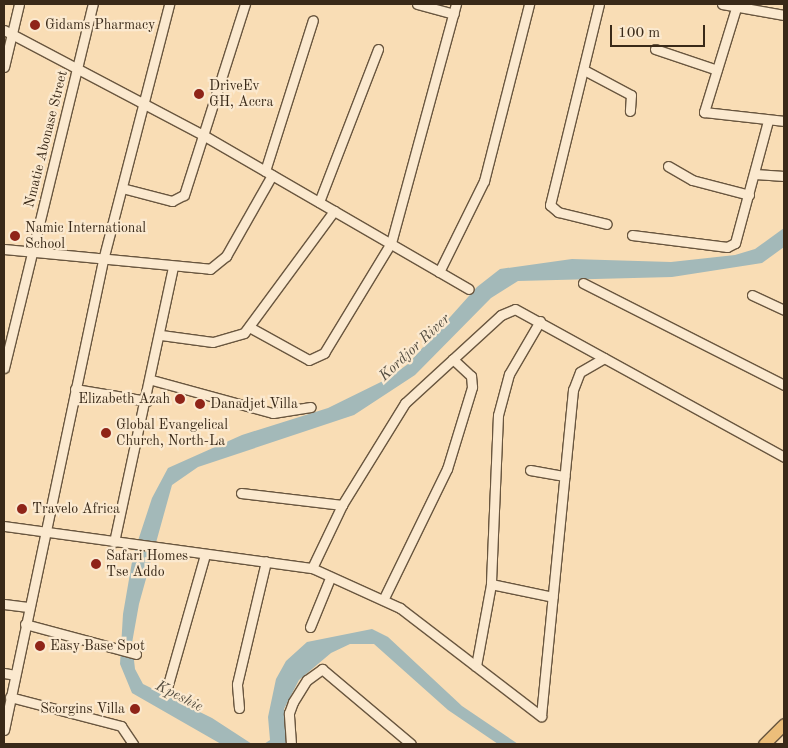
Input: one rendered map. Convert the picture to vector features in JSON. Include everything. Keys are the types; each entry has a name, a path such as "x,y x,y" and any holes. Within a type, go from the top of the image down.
{"main road":[{"path":"764,744 784,724"}],"street":[{"path":"4,67 8,32 19,4"},
{"name":"Nmatie Abonase Street","path":"4,368 93,4"},
{"path":"4,730 43,531 103,260 169,4"},
{"path":"122,188 179,200 184,195 245,4"},
{"path":"417,4 454,14"},
{"path":"251,328 293,354 317,360 391,243 456,4"},
{"path":"439,272 484,181 529,4"},
{"path":"599,4 550,205 558,212 607,224"},
{"path":"722,4 736,8 772,8 784,16"},
{"path":"736,8 717,70 706,115 784,121"},
{"path":"4,249 174,267 210,269 221,263 269,173 313,20"},
{"path":"8,32 204,135 469,289"},
{"path":"319,202 378,49"},
{"path":"655,49 717,70"},
{"path":"584,70 631,95 630,110"},
{"path":"632,234 727,247 738,239 768,121"},
{"path":"668,166 692,180 748,195"},
{"path":"755,174 784,176"},
{"path":"161,336 227,342 251,328 334,211"},
{"path":"114,542 152,380 174,267"},
{"path":"582,283 784,385"},
{"path":"752,295 784,310"},
{"path":"312,568 342,505 405,403 507,312 515,309 540,321 784,458"},
{"path":"476,666 491,584 501,401 509,374 540,321"},
{"path":"4,526 155,549 266,560 312,568 330,578 384,598 541,716 573,390 580,372 604,358"},
{"path":"384,598 447,469 472,387 471,376 453,359"},
{"path":"152,380 273,413 311,406"},
{"path":"75,389 147,401"},
{"path":"530,470 564,476"},
{"path":"241,492 342,505"},
{"path":"167,688 205,555"},
{"path":"239,708 237,684 266,560"},
{"path":"310,627 330,578"},
{"path":"491,584 553,597"},
{"path":"4,604 28,608"},
{"path":"25,624 136,654"},
{"path":"291,744 289,714 293,702 307,680 322,669 411,744"},
{"path":"4,673 15,675"},
{"path":"10,697 121,726 133,744"}],"shaded area":[{"path":"784,228 784,247 762,263 672,277 518,281 491,298 415,375 354,415 198,467 172,485 139,604 132,643 135,669 143,684 212,718 252,744 221,744 132,693 120,664 123,614 133,556 152,498 168,468 242,435 328,408 387,379 408,364 477,287 500,269 572,259 671,262 735,255 755,249"},
{"path":"372,629 388,637 462,706 518,744 498,744 448,710 374,644 350,644 331,653 299,680 284,709 287,744 264,744 270,740 268,717 276,679 286,661 307,642"}],"place":[{"name":"Gidams Pharmacy","path":"35,25"},
{"name":"DriveEv GH, Accra","path":"199,94"},
{"name":"Namic International School","path":"15,236"},
{"name":"Elizabeth Azah","path":"180,399"},
{"name":"Danadjet Villa","path":"200,404"},
{"name":"Global Evangelical Church, North-La","path":"106,433"},
{"name":"Travelo Africa","path":"22,509"},
{"name":"Safari Homes Tse Addo","path":"96,564"},
{"name":"Easy Base Spot","path":"40,646"},
{"name":"Scorgins Villa","path":"135,709"}],"water label":[{"name":"Kordjor River","path":"415,348"},
{"name":"Kpeshie","path":"179,697"}]}
